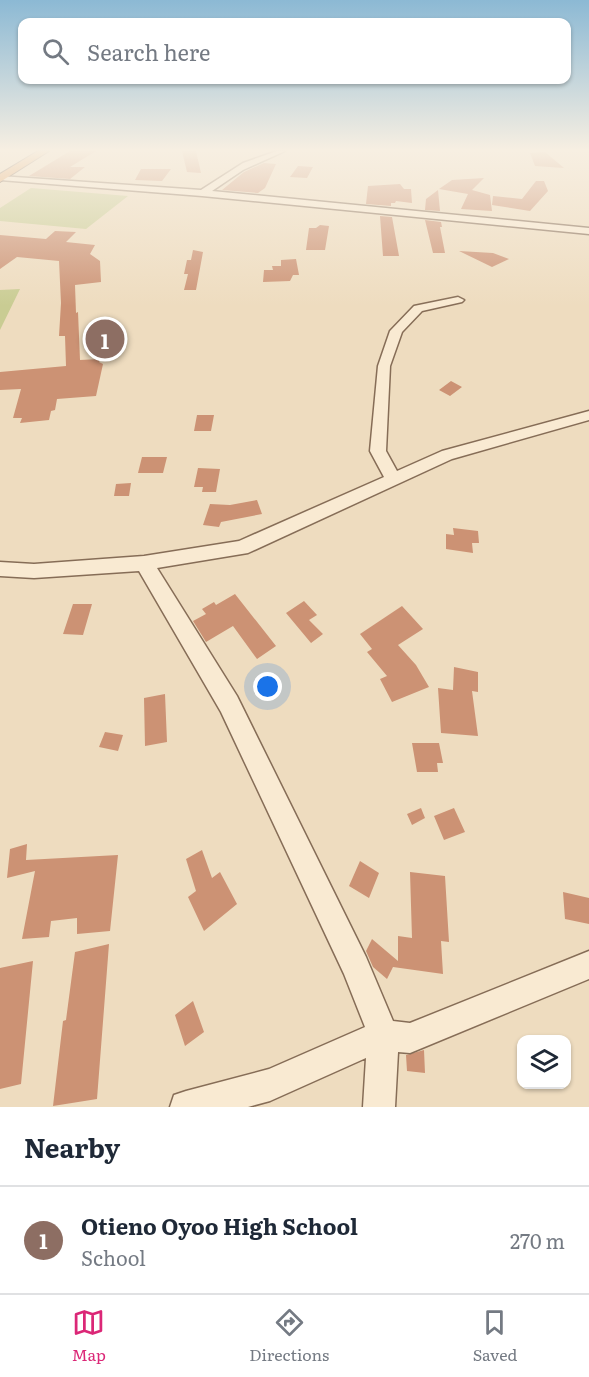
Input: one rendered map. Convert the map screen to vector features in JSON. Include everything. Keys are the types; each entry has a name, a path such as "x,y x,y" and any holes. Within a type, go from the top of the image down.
{"street":[{"path":"300,203 589,231"},
{"path":"393,478 378,451 384,366 396,332 418,308 458,300"},
{"path":"0,569 34,572 144,563 242,548 393,478 447,456 589,415"},
{"path":"144,563 229,704 356,967 383,1035 379,1107"},
{"path":"186,1107 270,1085 383,1035 410,1038 589,965"}],"green space":[{"path":"8,203 120,203 86,229 0,221 0,208"},
{"path":"20,289 0,330 0,290"}],"building":[{"path":"391,203 391,206 366,204 395,203"},
{"path":"426,203 439,203 440,211 425,210"},
{"path":"464,203 491,203 492,211 461,209"},
{"path":"492,203 538,203 530,211 492,205"},
{"path":"380,216 392,217 399,256 383,256"},
{"path":"425,220 441,222 445,253 433,253"},
{"path":"320,225 329,226 325,250 306,250 309,228 316,228"},
{"path":"55,231 76,232 66,242 95,245 90,254 100,261 101,282 75,285 76,313 78,312 80,360 100,359 99,362 103,364 96,396 57,399 55,410 51,411 49,420 20,423 22,418 13,418 21,389 0,390 0,372 66,366 65,336 59,336 61,303 59,261 17,257 0,269 0,235 46,239"},
{"path":"193,250 203,252 196,290 184,290 188,274 184,274 187,260 191,260"},
{"path":"459,251 493,253 509,259 492,267"},
{"path":"296,259 299,275 293,275 290,281 263,282 264,270 273,270 272,266 281,266 281,260"},
{"path":"451,381 462,387 450,396 439,390"},
{"path":"197,415 214,415 211,431 194,431"},
{"path":"142,457 167,457 163,473 138,473"},
{"path":"198,468 220,469 216,492 202,492 203,487 194,487"},
{"path":"131,483 129,496 114,496 116,484"},
{"path":"257,500 262,514 221,522 219,527 203,525 210,504 230,505"},
{"path":"453,528 478,531 479,543 472,543 473,553 446,549 446,534 454,535"},
{"path":"235,594 276,646 257,659 233,626 206,642 193,621 206,614 202,609 214,602 216,605"},
{"path":"304,601 317,615 309,620 323,634 311,643 286,613"},
{"path":"73,604 92,604 83,635 63,634"},
{"path":"402,606 423,629 398,645 416,665 429,687 392,702 380,679 387,676 367,652 372,649 360,634"},
{"path":"454,667 478,672 478,692 472,691 478,736 441,733 438,688 453,690"},
{"path":"165,694 167,742 145,746 144,698"},
{"path":"105,732 123,735 118,751 99,747"},
{"path":"412,743 439,743 443,763 437,763 438,772 417,772"},
{"path":"421,808 425,818 412,825 407,814"},
{"path":"454,808 465,832 444,840 434,816"},
{"path":"27,844 26,860 118,855 110,931 77,934 77,918 51,921 49,937 22,939 35,871 7,878 10,849"},
{"path":"202,850 212,878 220,872 237,904 204,931 188,897 196,891 186,859"},
{"path":"360,861 379,873 369,898 349,886"},
{"path":"410,872 445,876 449,942 441,941 443,974 393,967 387,979 373,967 366,951 372,939 398,961 398,936 412,938"},
{"path":"563,892 589,898 589,924 565,919"},
{"path":"109,944 97,1099 53,1106 63,1021 66,1020 75,952"},
{"path":"33,961 21,1084 0,1089 0,968"},
{"path":"193,1001 204,1032 185,1046 175,1015"},
{"path":"424,1050 425,1073 407,1071 406,1055"}],"place":[{"name":"Otieno Oyoo High School","path":"105,339"}]}
